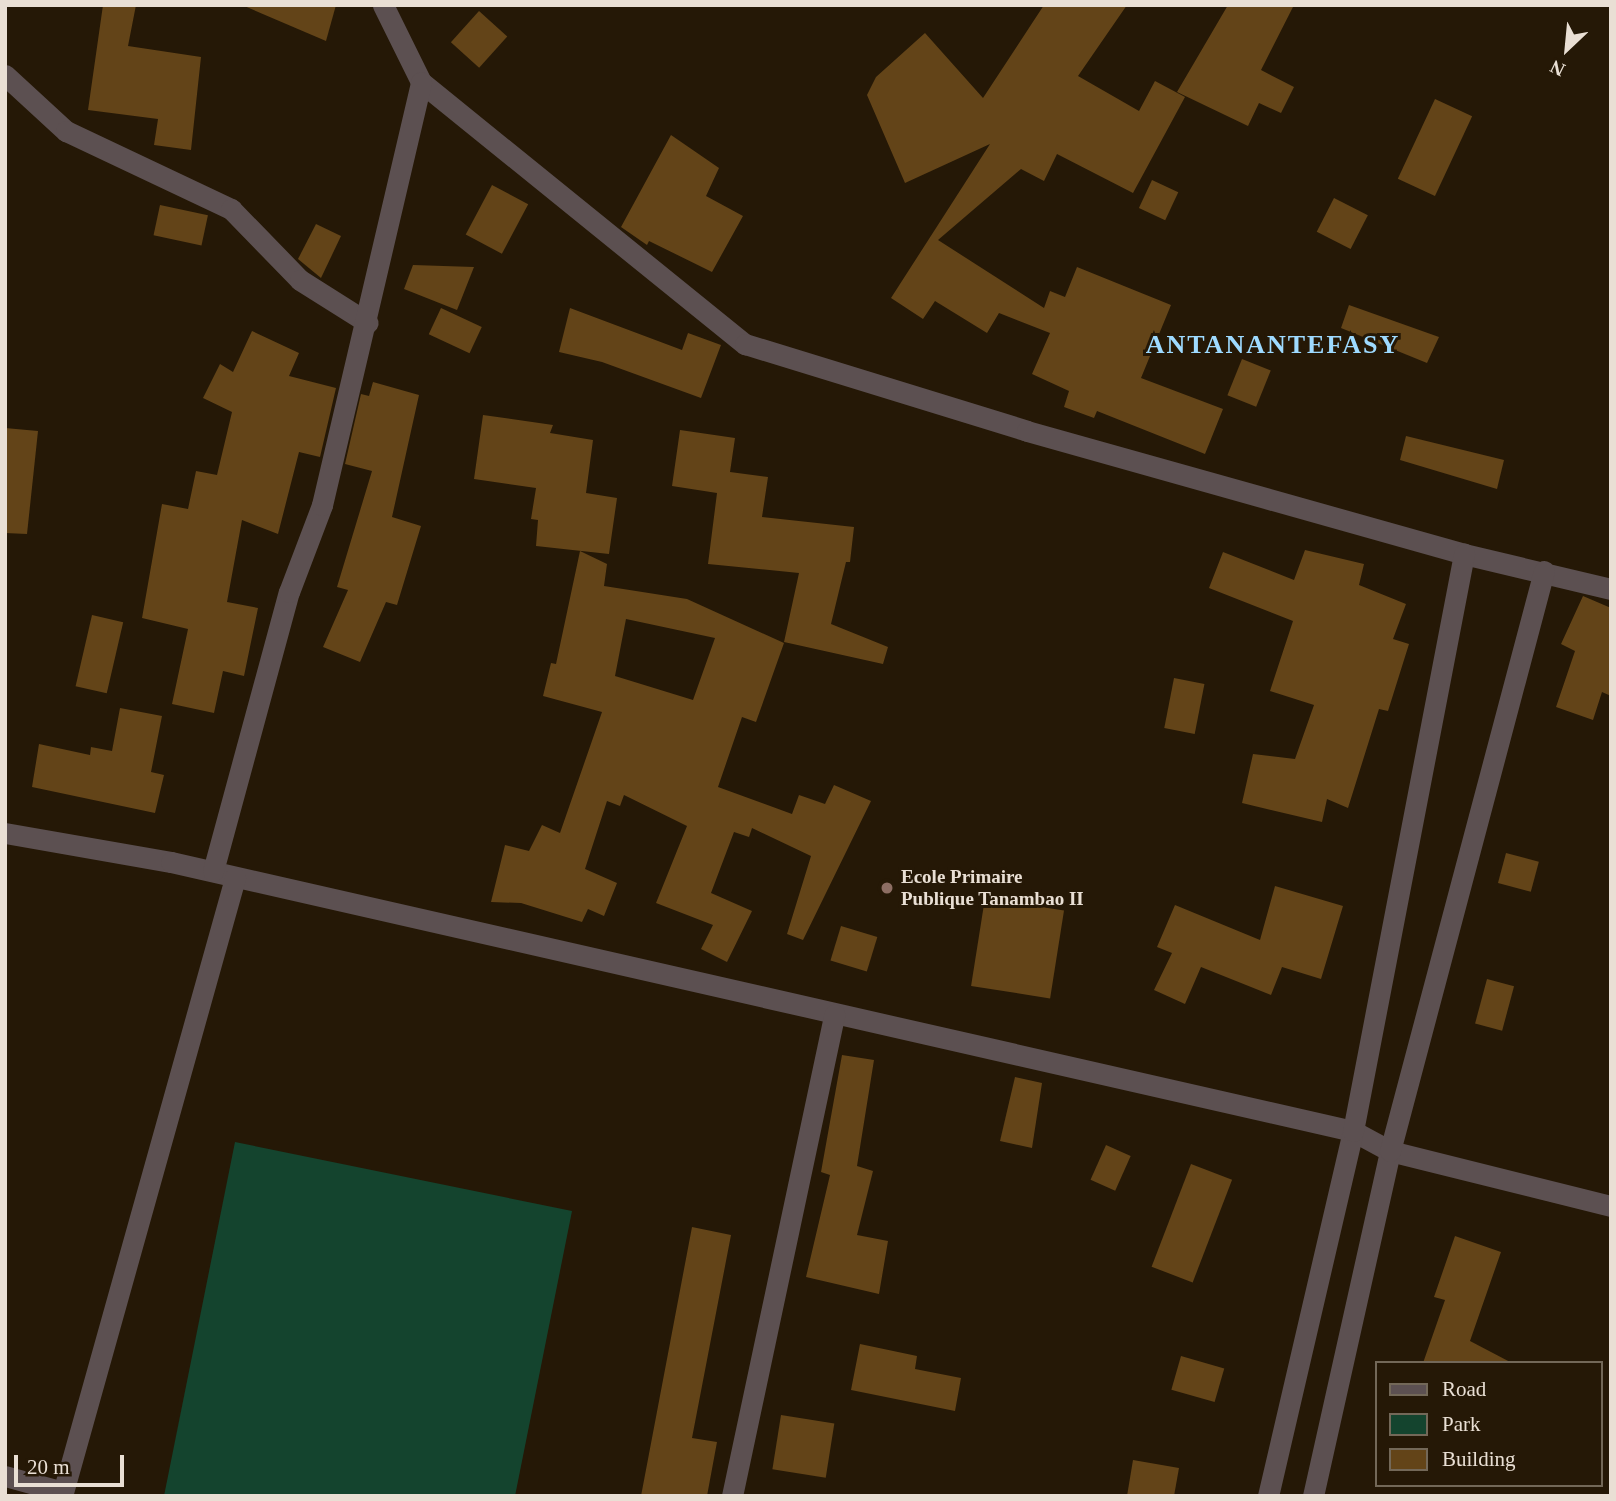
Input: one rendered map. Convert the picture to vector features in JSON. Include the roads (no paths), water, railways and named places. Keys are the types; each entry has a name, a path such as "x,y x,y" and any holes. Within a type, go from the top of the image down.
{"street":[{"path":"383,5 421,82 745,344 1027,431 1464,554 1611,589"},
{"path":"5,75 66,131 231,209 300,280 368,323"},
{"path":"213,871 289,592 322,505 368,323 421,82"},
{"path":"1268,1496 1353,1131 1464,554"},
{"path":"1313,1496 1390,1151 1544,571"},
{"path":"5,833 213,871 834,1015 1353,1131 1390,1151 1611,1206"},
{"path":"5,1476 63,1494 235,878"},
{"path":"732,1496 834,1015"}],"place":[{"name":"Ecole Primaire Publique Tanambao II","path":"887,888"}],"district":[{"name":"ANTANANTEFASY","path":"1273,345"}]}
